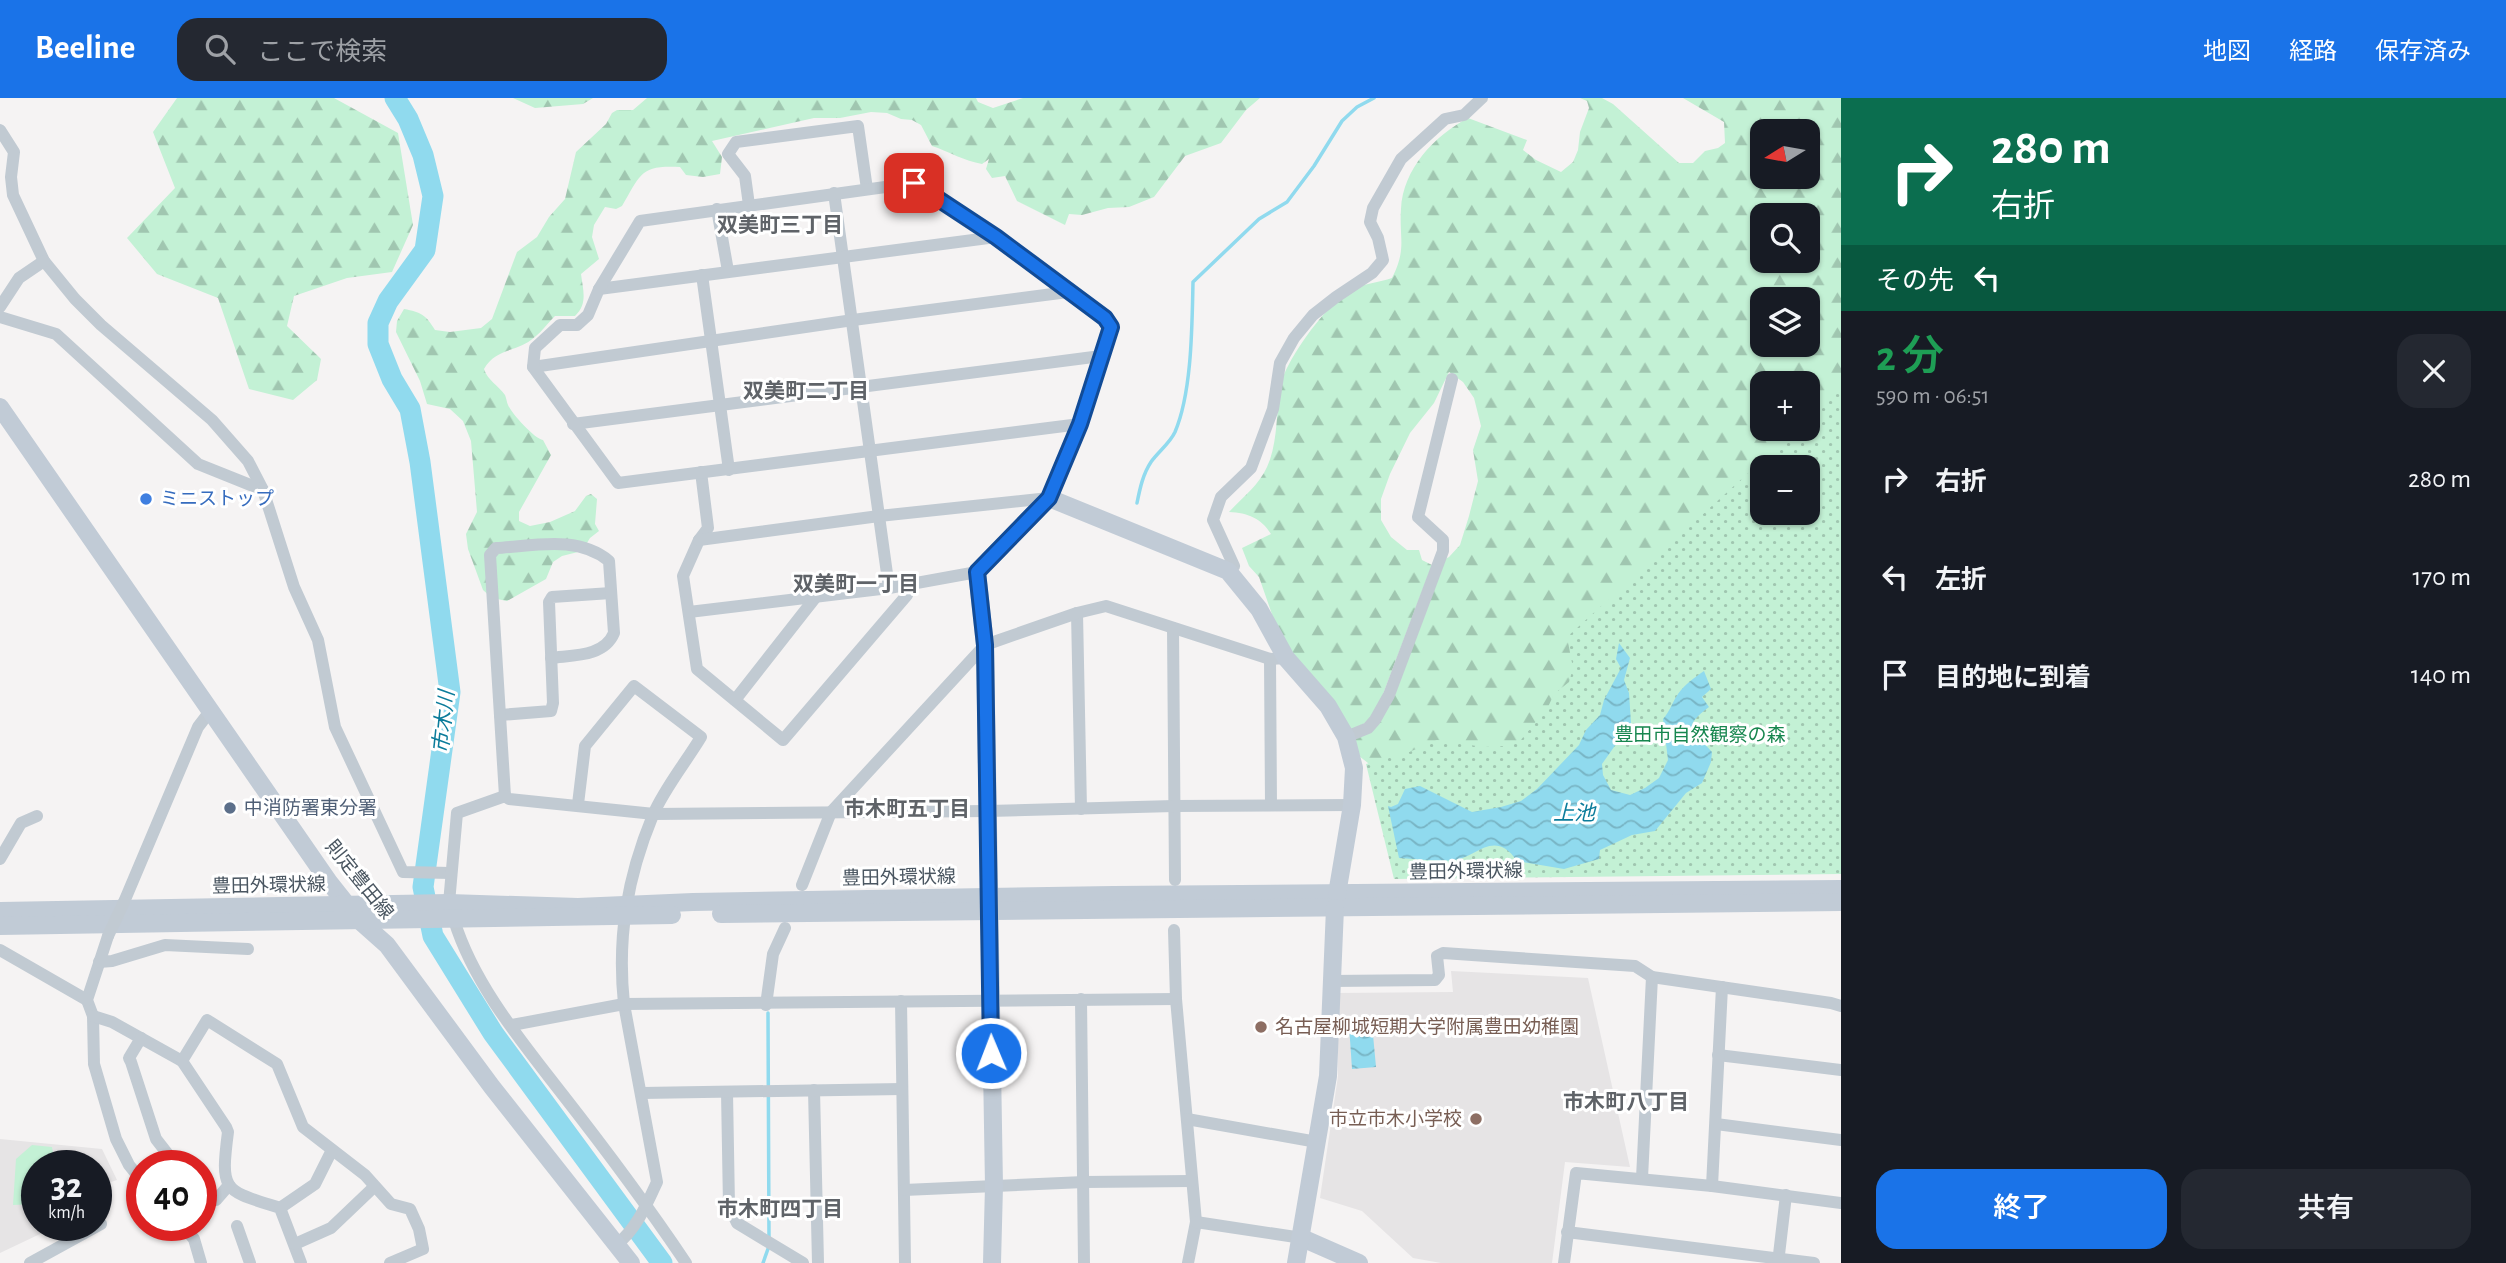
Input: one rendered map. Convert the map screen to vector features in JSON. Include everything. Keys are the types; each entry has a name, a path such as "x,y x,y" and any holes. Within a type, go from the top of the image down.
{"street":[{"path":"1228,571 1234,566 1213,520 1221,497 1251,468 1273,409 1280,363 1294,338 1314,315 1371,273 1383,260 1378,238 1370,222 1373,208 1401,159 1445,118 1464,115 1482,98"},
{"path":"749,205 745,176 728,155 736,142 858,126 867,188"},
{"path":"0,130 14,152 11,177 13,195 44,261 75,299 101,325 212,420 248,461 263,490 294,587 318,639 335,727 403,872 445,873"},
{"path":"689,612 889,588 977,572 1049,498 1080,424 1111,327 1105,318 996,237 914,183 640,221 599,289 588,315 577,325 560,325 535,348 533,367 618,483 1080,424"},
{"path":"834,193 889,588"},
{"path":"717,209 727,271"},
{"path":"599,289 996,237"},
{"path":"0,307 19,278 44,261"},
{"path":"702,275 729,470"},
{"path":"533,367 853,320 1068,292"},
{"path":"0,317 56,334 198,464 263,490"},
{"path":"573,424 1101,356"},
{"path":"1346,737 1368,728 1389,695 1443,551 1443,540 1418,517 1452,379"},
{"name":"則定豊田線","path":"0,407 347,905 360,921 387,945 492,1087 620,1241 631,1263"},
{"path":"701,472 708,528 699,540 683,576 697,669 783,740 907,595 911,584"},
{"path":"699,540 879,516 1049,498 1228,571 1259,609 1278,659 1271,805"},
{"path":"505,796 490,555 496,548 574,544 597,551 609,561 614,633 610,642 595,652 551,658"},
{"path":"977,572 985,645 995,1186 992,1263"},
{"path":"500,715 551,711 553,703 548,602 552,597 611,593"},
{"path":"734,700 815,598"},
{"path":"802,885 831,812 985,645 1077,613 1106,606 1278,659 1328,706 1346,737 1354,768 1352,805 1336,901 1328,1076 1296,1263"},
{"path":"1077,613 1081,809"},
{"path":"1173,628 1175,880"},
{"path":"578,804 585,746 634,686 701,737 654,814 625,910 621,977 624,1004 657,1182 647,1205 620,1241"},
{"path":"126,1158 109,1116 94,1064 93,1016 88,1000 108,936 198,727 211,710"},
{"path":"505,796 509,799 578,804 654,814 1352,805"},
{"path":"505,796 457,813 445,873 447,911 461,944 512,1026 647,1205 686,1263"},
{"path":"0,859 21,822 37,816"},
{"name":"豊田外環状線","path":"0,911 347,905 413,911 578,907 625,910 1336,901 1841,889"},
{"name":"豊田外環状線","path":"1336,901 1841,902"},
{"name":"豊田外環状線","path":"0,926 360,921 413,911"},
{"path":"765,1005 773,954 785,928"},
{"path":"1174,930 1175,999 1196,1222 1188,1263"},
{"path":"99,962 112,961 165,945 248,949"},
{"path":"0,950 88,1000"},
{"path":"1331,981 1435,980 1439,975 1437,956 1443,953 1634,966 1652,977 1841,1006"},
{"path":"1642,1178 1652,977"},
{"path":"1712,1186 1722,987"},
{"path":"1081,999 1084,1263"},
{"path":"512,1026 624,1004 765,1005 1175,999"},
{"path":"901,1001 905,1263"},
{"path":"93,1016 111,1022 182,1061 228,1132 223,1170 229,1185 238,1195 280,1208"},
{"path":"182,1061 207,1020 277,1063 303,1127 365,1175 391,1204 410,1209 419,1229 423,1249 390,1263"},
{"path":"141,1038 130,1058 156,1139 165,1150"},
{"path":"1718,1055 1841,1070"},
{"path":"642,1093 902,1089"},
{"path":"814,1090 818,1263"},
{"path":"727,1092 729,1206 737,1223 803,1263"},
{"path":"1187,1119 1317,1142"},
{"path":"1716,1124 1841,1140"},
{"path":"280,1208 315,1184 332,1150"},
{"path":"1563,1263 1576,1173 1642,1178 1841,1203"},
{"path":"904,1190 1084,1182 1192,1181"},
{"path":"217,1199 229,1185"},
{"path":"295,1244 331,1228 374,1187"},
{"path":"1778,1260 1786,1195"},
{"path":"280,1208 301,1263"},
{"path":"1196,1222 1301,1238 1359,1263"},
{"path":"237,1226 250,1263"},
{"path":"1567,1232 1814,1263"},
{"path":"30,1263 70,1241"},
{"path":"195,1241 201,1263"}],"shaded area":[{"name":"市立市木小学校","path":"1451,971 1588,978 1630,1167 1565,1162 1552,1263 1441,1263 1413,1258 1362,1211 1320,1198 1338,1076 1337,993 1453,992"},
{"path":"0,1139 102,1149 21,1150 21,1241 25,1241 0,1253"}],"green space":[{"path":"177,98 334,98 398,133 413,225 392,272 347,278 294,296 287,326 321,359 317,380 293,400 249,389 218,298 157,274 127,238 175,188 153,132"},
{"path":"513,98 593,98 583,104 535,108"},
{"path":"647,98 976,98 978,102 993,108 1023,98 1260,98 1246,110 1221,143 1185,156 1154,197 1129,207 1108,208 1082,215 1069,214 1065,225 1017,201 1005,176 992,178 986,169 989,159 982,164 975,163 932,146 921,125 887,113 814,118 712,141 722,157 720,174 703,177 686,175 680,167 649,170 638,179 622,206 616,209 605,207 594,225 592,237 599,259 581,274 584,296 582,307 575,316 555,316 534,338 499,354 484,369 505,395 514,414 529,431 543,440 551,455 519,512 519,521 530,526 550,522 575,511 586,496 591,494 597,499 595,524 599,531 590,538 582,551 562,556 553,562 546,579 507,601 492,598 483,590 468,549 466,534 477,512 471,441 463,421 450,409 427,404 420,381 396,332 397,321 404,309 410,310 422,315 435,330 450,332 481,328 492,319 517,252 537,237 549,217 565,199 576,152 606,124 612,113 617,110 633,110"},
{"path":"1580,98 1602,98 1613,104 1679,163 1693,163 1705,151 1725,143 1724,122 1683,98 1841,98 1841,542 1581,721 1385,790 1368,763 1359,756 1355,739 1368,732 1445,559 1460,545 1478,481 1473,450 1481,426 1474,398 1463,382 1449,372 1434,403 1410,433 1390,474 1381,499 1381,520 1391,537 1407,550 1419,550 1422,560 1432,565 1374,718 1350,731 1281,640 1259,577 1249,566 1242,548 1271,534 1253,517 1229,512 1264,474 1275,438 1283,377 1308,334 1319,319 1351,290 1392,278 1401,251 1403,194 1422,155 1443,134 1468,118 1527,140 1523,150 1536,160 1561,172 1573,162 1589,108 1587,101"},
{"name":"豊田市自然観察の森","path":"1841,389 1841,874 1394,879 1366,764 1407,753 1437,740 1483,747 1506,746 1520,741 1548,707 1554,694 1569,682 1573,668 1567,637 1750,472 1750,525 1820,525 1820,455 1768,455 1784,441 1820,441 1820,408"},
{"path":"32,1145 52,1147 52,1150 26,1150"},
{"path":"21,1155 21,1205 13,1205 16,1159"}],"water":[{"name":"上池","path":"1619,643 1630,658 1624,680 1629,693 1631,723 1602,764 1603,775 1611,790 1630,795 1659,778 1668,760 1663,719 1681,690 1704,671 1711,689 1702,697 1709,707 1694,720 1692,726 1695,735 1712,752 1711,762 1702,783 1686,793 1655,831 1632,835 1600,850 1599,859 1564,869 1517,861 1509,851 1493,846 1455,860 1399,858 1388,806 1398,804 1405,789 1420,786 1472,812 1521,801 1537,789 1579,745 1586,730 1600,715 1604,700 1621,668 1616,659"},
{"path":"1372,1024 1376,1067 1352,1069 1349,1025"}],"waterway":[{"name":"市木川","path":"395,98 408,119 423,155 433,196 425,250 388,301 378,323 378,344 392,379 410,409 420,462 450,692 423,887 433,936 493,1033 662,1263"},
{"path":"1137,503 1148,467 1173,436 1181,416 1190,358 1193,282 1259,219 1287,202 1314,166 1342,121 1357,107 1374,98"},
{"path":"768,1013 769,1239"},
{"path":"763,1263 769,1246"}],"place":[{"name":"ミニストップ","path":"146,499"},
{"name":"中消防署東分署","path":"230,808"},
{"name":"名古屋柳城短期大学附属豊田幼稚園","path":"1261,1027"},
{"name":"市立市木小学校","path":"1476,1119"}],"district":[{"name":"双美町三丁目","path":"780,225"},
{"name":"双美町二丁目","path":"806,391"},
{"name":"双美町一丁目","path":"856,584"},
{"name":"市木町五丁目","path":"907,809"},
{"name":"市木町八丁目","path":"1626,1102"},
{"name":"市木町四丁目","path":"780,1209"}],"route":[{"path":"914,183 996,237 1105,318 1111,327 1080,424 1049,498 977,572 985,645 991,1053"}]}
